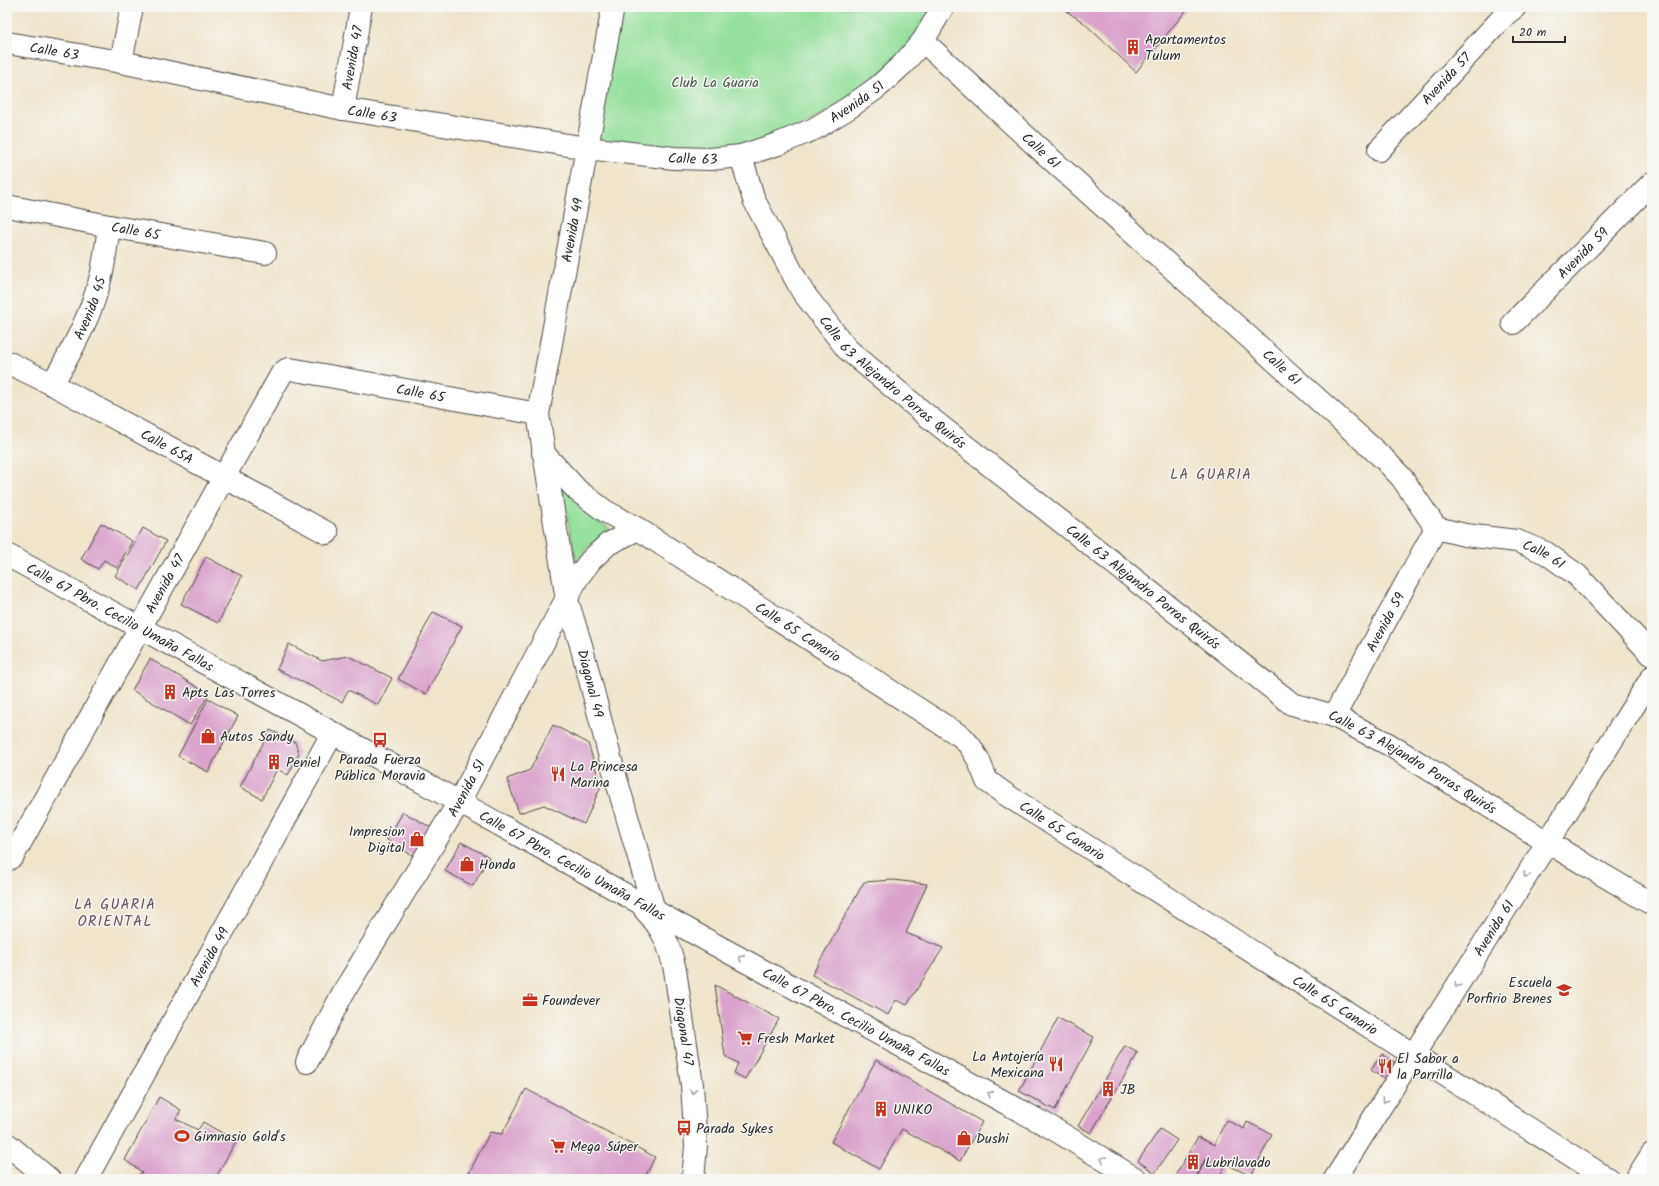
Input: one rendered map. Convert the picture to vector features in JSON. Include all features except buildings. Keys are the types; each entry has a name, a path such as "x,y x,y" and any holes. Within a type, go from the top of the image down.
{"street":[{"path":"121,62 132,7"},
{"name":"Avenida 47","path":"343,109 361,7"},
{"name":"Avenida 49","path":"543,454 538,414 613,7"},
{"name":"Avenida 51","path":"741,156 778,144 814,129 850,107 878,87 903,64 923,41 943,7"},
{"name":"Avenida 57","path":"1378,150 1506,14 1515,7"},
{"name":"Calle 61","path":"923,41 1032,142 1384,459 1402,478 1436,528 1465,535 1517,541 1546,554 1576,575 1652,655"},
{"name":"Calle 63","path":"7,43 121,62 343,109 587,148 674,158 710,159 741,156"},
{"name":"Calle 63 Alejandro Porras Quirós","path":"741,156 754,200 802,292 847,349 931,419 1292,704 1334,716 1388,744 1547,842 1652,904"},
{"name":"Avenida 59","path":"1513,323 1652,183"},
{"name":"Calle 65","path":"7,206 109,226 265,252"},
{"name":"Avenida 45","path":"52,384 71,352 92,308 102,272 109,226"},
{"name":"Calle 65A","path":"7,362 52,384 327,533"},
{"name":"Calle 65","path":"282,373 290,369 538,414"},
{"name":"Avenida 47","path":"10,858 282,373"},
{"name":"Calle 65 Canario","path":"543,454 578,491 605,511 638,529 962,737 978,759 987,780 1005,794 1608,1179"},
{"name":"Diagonal 49","path":"543,454 567,600 581,645 611,761 654,910"},
{"name":"Avenida 59","path":"1334,716 1436,528"},
{"name":"Avenida 51","path":"308,1062 343,994 459,802 578,577 591,560 608,544 638,529"},
{"name":"Calle 67 Pbro. Cecilio Umaña Fallas","path":"7,555 332,734 459,802 712,943 1052,1128 1136,1179"},
{"name":"Avenida 61","path":"1335,1179 1652,677"},
{"name":"Avenida 49","path":"86,1179 332,734"},
{"name":"Diagonal 47","path":"631,897 656,921 665,935 671,951 692,1086 696,1146 693,1179"},
{"path":"675,970 675,956 681,944 693,941 712,943"},
{"path":"7,1144 49,1179"},
{"path":"1636,1179 1652,1154"}],"green space":[{"name":"Club La Guaria","path":"613,7 943,7 878,87 741,156 587,148"},
{"path":"561,487 601,523 613,531 592,543 576,561"}],"place":[{"name":"Apartamentos Tulum","path":"1133,47"},
{"name":"Apts Las Torres","path":"170,692"},
{"name":"Autos Sandy","path":"208,736"},
{"name":"Parada Fuerza Pública Moravia","path":"380,740"},
{"name":"Peniel","path":"274,762"},
{"name":"La Princesa Marina","path":"558,774"},
{"name":"Impresion Digital","path":"417,839"},
{"name":"Honda","path":"467,864"},
{"name":"Escuela Porfirio Brenes","path":"1564,990"},
{"name":"Foundever","path":"530,1000"},
{"name":"Fresh Market","path":"745,1038"},
{"name":"La Antojería Mexicana","path":"1056,1064"},
{"name":"El Sabor a la Parrilla","path":"1385,1066"},
{"name":"JB","path":"1108,1089"},
{"name":"UNIKO","path":"881,1109"},
{"name":"Parada Sykes","path":"684,1128"},
{"name":"Gimnasio Gold's","path":"182,1136"},
{"name":"Dushi","path":"964,1138"},
{"name":"Mega Súper","path":"558,1146"},
{"name":"Lubrilavado","path":"1193,1162"}],"district":[{"name":"LA GUARIA","path":"1211,474"},
{"name":"LA GUARIA ORIENTAL","path":"115,912"}]}
